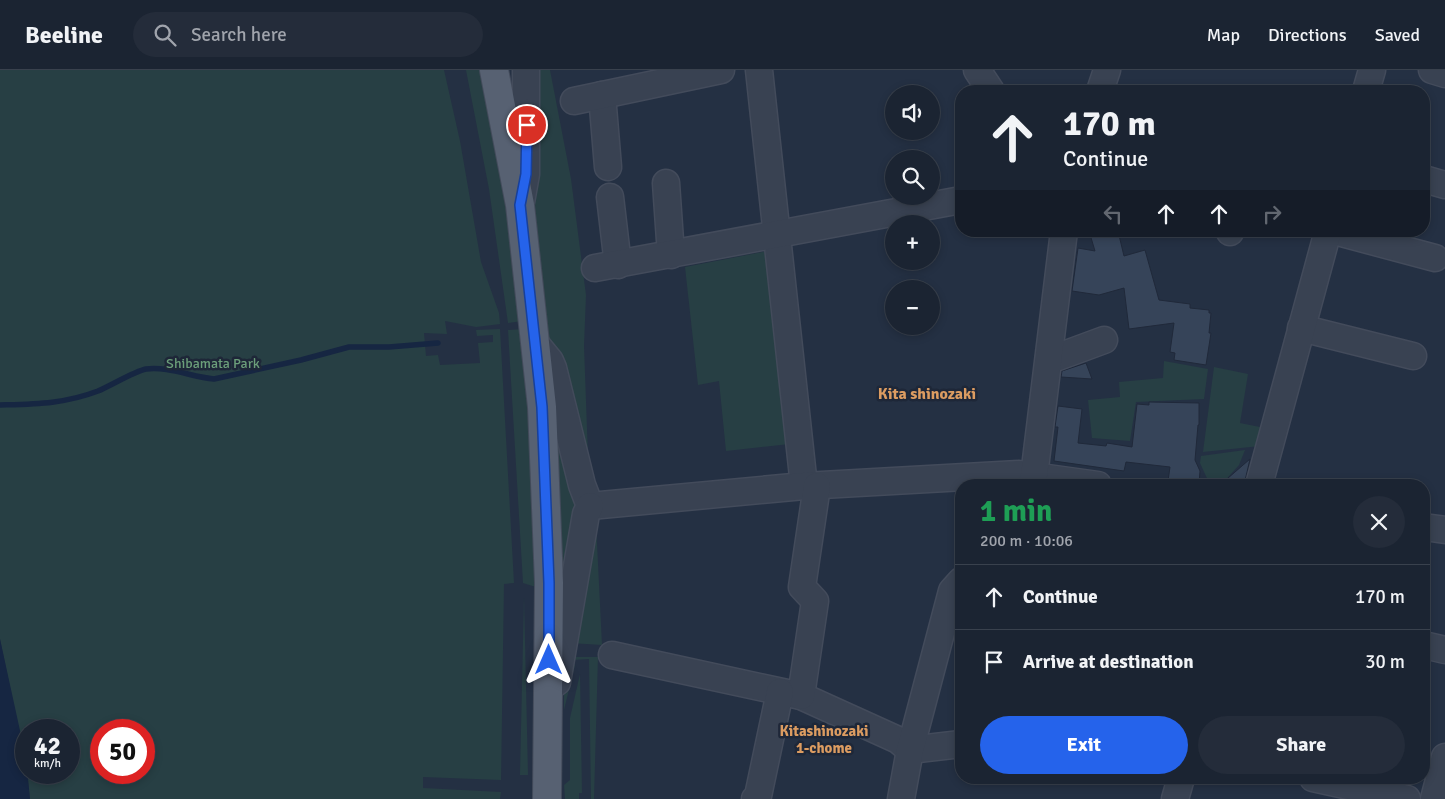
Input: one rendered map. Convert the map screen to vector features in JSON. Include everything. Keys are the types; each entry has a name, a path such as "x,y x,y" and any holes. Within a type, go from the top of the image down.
{"main road":[{"path":"494,70 520,205 542,407 549,583 548,798"}],"street":[{"path":"520,205 526,174 526,70"},
{"path":"574,101 721,70"},
{"path":"755,799 758,796 790,694 815,601 802,587 810,486 777,234 759,70"},
{"path":"977,70 987,85"},
{"path":"1102,85 1107,70"},
{"path":"1368,85 1372,70"},
{"path":"1432,70 1445,74"},
{"path":"602,95 608,167"},
{"path":"1430,181 1445,186"},
{"path":"666,183 671,255"},
{"path":"610,198 607,266 955,201"},
{"path":"1032,479 1063,237"},
{"path":"1261,479 1326,237"},
{"path":"1356,237 1435,258"},
{"path":"1301,328 1414,356"},
{"path":"1049,358 1058,358 1104,340"},
{"path":"536,344 550,361 553,368 582,485 590,506 586,514 557,682 549,688"},
{"path":"590,506 810,486 1019,474 1028,479"},
{"path":"1430,528 1445,530"},
{"path":"901,799 910,750 952,592 955,589"},
{"path":"1430,646 1445,650"},
{"path":"612,655 790,694 898,740 910,750 955,745"},
{"path":"1434,799 1445,756"},
{"path":"1175,799 1179,784"},
{"path":"1340,784 1407,799"}],"green space":[{"name":"Shibamata Park","path":"0,70 444,70 460,141 481,262 499,313 500,324 476,327 445,321 447,334 424,333 426,356 438,355 440,365 480,363 478,343 493,342 493,335 477,336 476,330 500,329 514,583 504,584 501,780 423,777 423,788 501,792 500,799 30,799 28,784 80,784 80,719 17,719 0,639"},
{"path":"466,70 484,70 506,185 523,321 508,323 489,189"},
{"path":"533,70 550,70 571,179 586,295 584,346 589,484 544,327 536,260"},
{"path":"768,251 790,444 726,451 719,381 698,385 685,267"},
{"path":"524,329 539,588 523,583 508,330"},
{"path":"1164,361 1208,369 1204,399 1136,402 1130,441 1092,438 1088,400 1120,397 1119,382 1163,378"},
{"path":"1214,367 1248,374 1240,423 1265,428 1260,446 1203,452"},
{"path":"547,372 579,509 558,637"},
{"path":"1245,450 1239,465 1226,479 1207,479 1200,463 1201,456"},
{"path":"596,523 602,645 570,643"},
{"path":"524,597 528,775 520,775"},
{"path":"568,657 598,657 594,799 591,799 589,659 573,660 575,665 564,710 564,680"},
{"path":"580,674 582,793 579,793 579,799 565,799 564,785 570,780 570,718"}],"water":[{"path":"0,639 17,719 15,719 15,784 29,784 30,799 0,799"}],"building":[{"path":"1091,237 1119,237 1124,256 1145,250 1159,300 1190,304 1190,308 1209,310 1209,313 1211,313 1209,333 1211,333 1206,365 1174,360 1175,353 1170,352 1174,323 1129,329 1124,288 1099,295 1072,291 1078,248 1095,251"},
{"path":"1086,363 1092,379 1061,377 1062,371"},
{"path":"1149,402 1199,403 1199,425 1195,460 1200,471 1199,479 1168,479 1170,467 1126,462 1124,471 1054,461 1058,427 1055,427 1058,406 1082,409 1078,443 1106,446 1107,443 1132,447 1137,404 1149,405"},
{"path":"1250,459 1245,479 1227,479"}],"waterway":[{"path":"0,405 37,404 73,399 98,391 146,369 171,370 214,379 301,360 349,347 389,347 438,343"}],"district":[{"name":"Kita shinozaki","path":"927,394"},
{"name":"Kitashinozaki 1-chome","path":"824,740"}],"route":[{"path":"527,125 526,174 520,205 542,407 549,583 549,660"}]}
